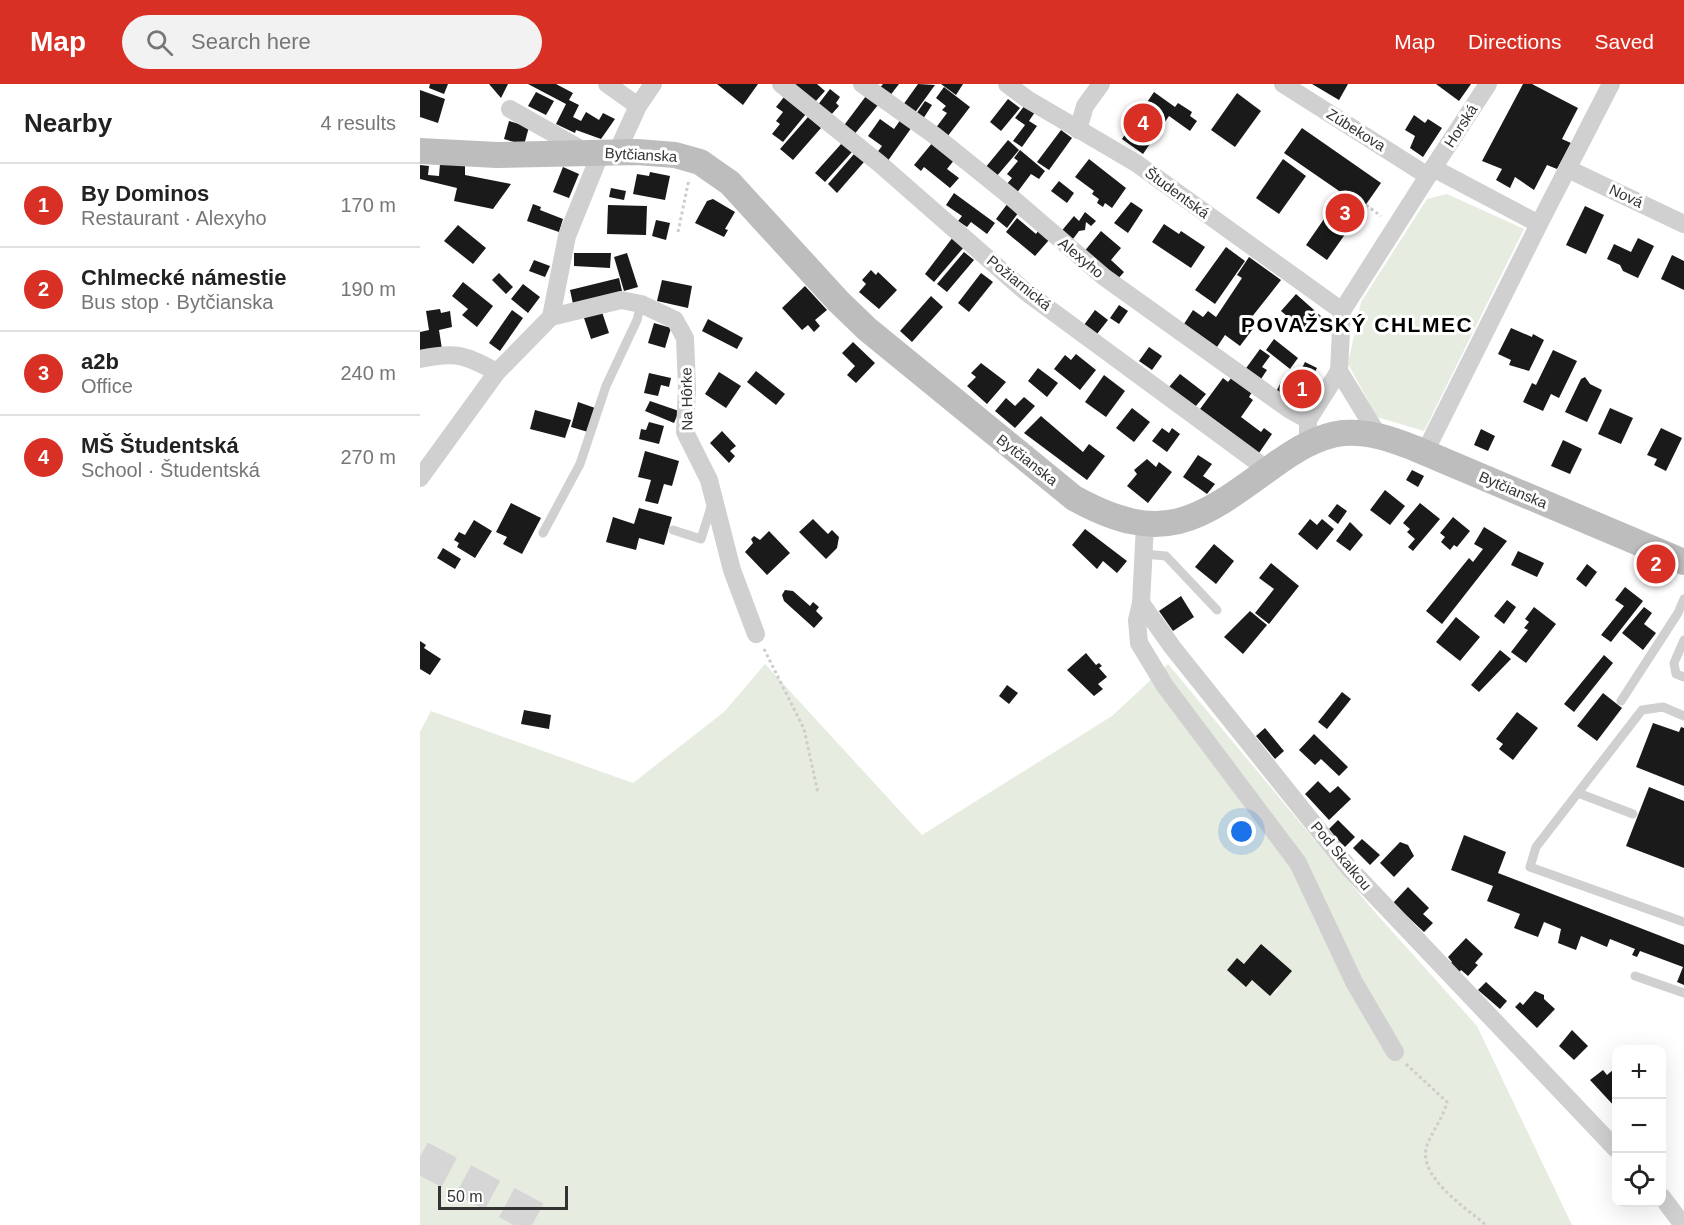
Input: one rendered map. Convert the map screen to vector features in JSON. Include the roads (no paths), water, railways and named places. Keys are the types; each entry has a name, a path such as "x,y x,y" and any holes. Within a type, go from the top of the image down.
{"main road":[{"name":"Bytčianska","path":"420,151 497,155 660,153 693,160 710,168 730,183 838,301 867,329 1021,457 1074,498 1103,514 1145,525 1177,522 1199,514 1268,470 1308,432 1378,435 1425,452 1684,562"}],"street":[{"path":"607,84 638,106"},
{"path":"420,478 497,372 551,317 567,236 602,152 653,84"},
{"name":"Požiarnická","path":"781,84 880,164 1026,292 1268,470"},
{"name":"Alexyho","path":"862,84 934,135 1104,277 1290,410 1308,432"},
{"name":"Študentská","path":"1007,84 1078,130 1136,163 1342,311"},
{"path":"1078,130 1085,106 1101,84"},
{"name":"Zúbekova","path":"1283,84 1431,172 1539,224"},
{"name":"Horská","path":"1342,311 1488,84"},
{"path":"1425,452 1611,84"},
{"path":"510,110 602,152"},
{"name":"Nová","path":"1568,169 1684,224"},
{"name":"Na Hôrke","path":"551,317 621,300 641,304 675,320 685,338 687,388 685,432 709,480 732,570 756,634"},
{"path":"1308,432 1339,371 1342,311"},
{"path":"420,359 439,355 465,355 497,372"},
{"path":"1339,371 1378,435"},
{"path":"1145,525 1141,603 1137,620 1139,643 1146,657 1298,863 1354,982 1395,1052"},
{"name":"Pod Skalkou","path":"1141,603 1173,648 1349,868 1612,1144"},
{"path":"1666,1202 1683,1225"}],"lane":[{"path":"543,533 580,464 606,386 637,320 641,304"},
{"path":"673,530 701,538 713,501"},
{"path":"1144,554 1166,556 1217,610"},
{"path":"1621,701 1678,613 1684,598"},
{"path":"1684,640 1674,663 1676,674 1684,677"},
{"path":"1684,716 1663,707 1642,710 1536,847 1530,867 1684,922"},
{"path":"1578,793 1633,814"},
{"path":"1635,976 1684,993"}],"tunnel":[{"path":"420,1157 549,1225"}],"place":[{"name":"MŠ Študentská","path":"1143,123"},
{"name":"a2b","path":"1345,213"},
{"name":"By Dominos","path":"1302,389"},
{"name":"Chlmecké námestie","path":"1656,564"}],"district":[{"name":"POVAŽSKÝ CHLMEC","path":"1357,325"}]}
